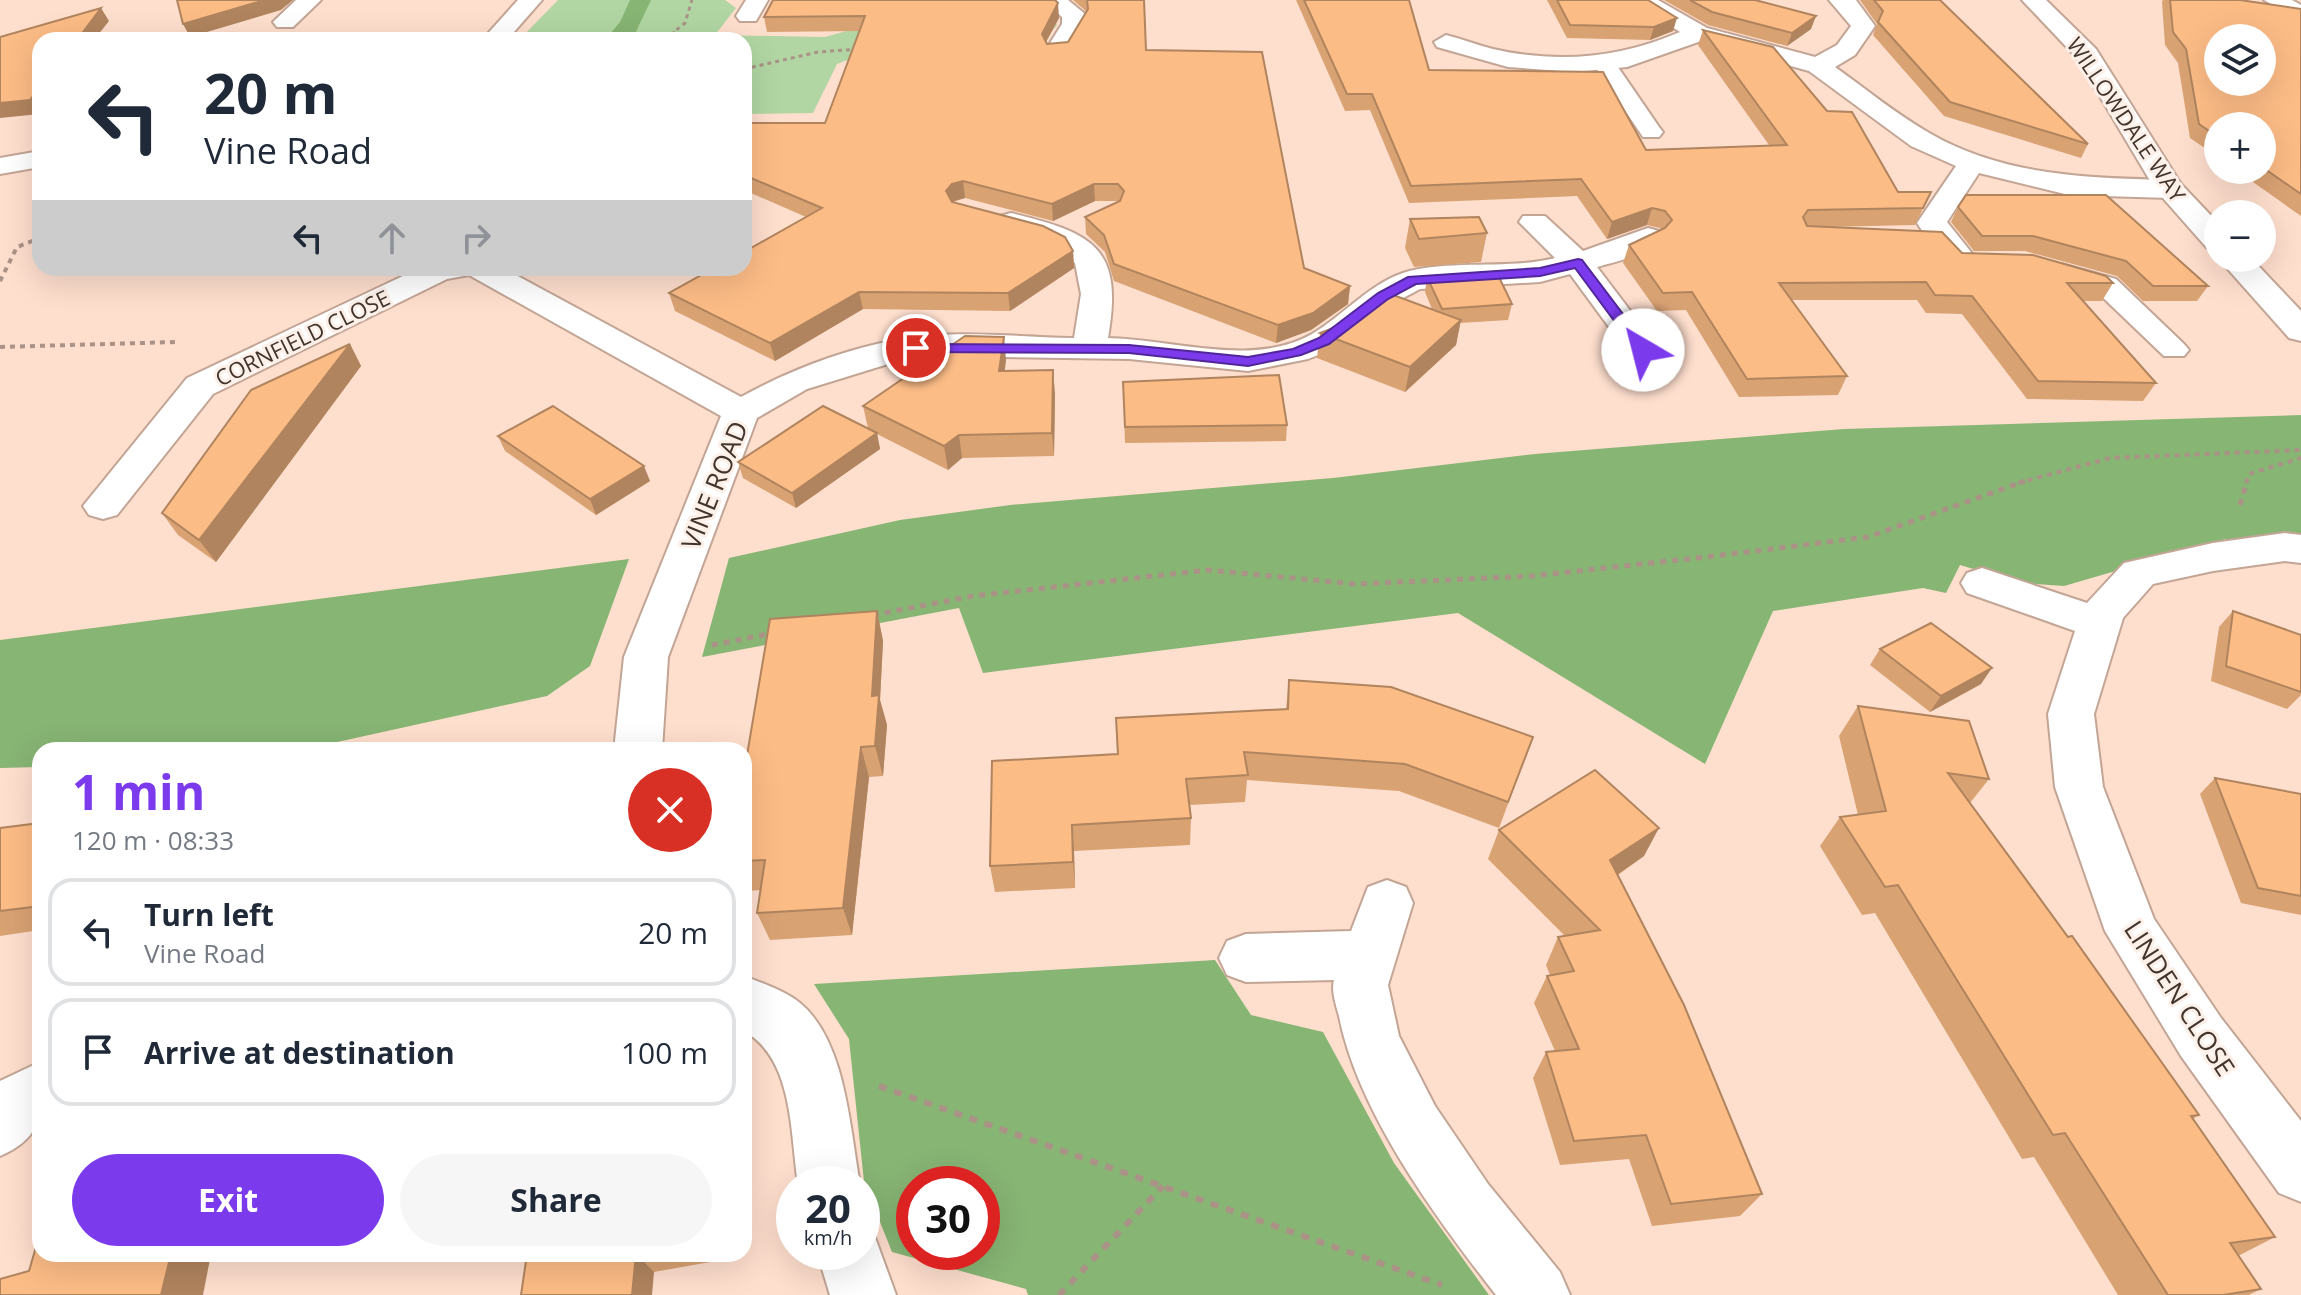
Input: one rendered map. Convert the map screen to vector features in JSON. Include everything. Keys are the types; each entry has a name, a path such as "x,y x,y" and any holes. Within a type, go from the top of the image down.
{"street":[{"path":"285,22 310,0"},
{"path":"501,32 531,0"},
{"path":"1031,49 1069,52 1073,14 1053,0"},
{"path":"1641,0 1699,33 1818,66 1921,140 1972,163 2069,186 2170,189"},
{"path":"1818,66 1846,50 1863,26 1848,5 1840,0"},
{"name":"WILLOWDALE WAY","path":"2033,0 2087,54 2170,189 2204,226"},
{"path":"2275,0 2301,14"},
{"path":"1446,42 1479,56 1511,61 1603,62 1660,49 1699,33"},
{"path":"1449,70 1479,56"},
{"path":"0,166 32,160"},
{"path":"1954,250 1932,223 1972,163"},
{"path":"981,214 1069,228 1094,270 1099,301 1089,348"},
{"path":"1534,222 1578,263 1643,350"},
{"name":"VINE ROAD","path":"639,742 646,657 741,412 795,382 897,350 934,346 1089,348 1248,361 1296,352 1324,341 1383,296 1413,280 1540,272 1613,253 1648,237"},
{"path":"1902,237 1954,250"},
{"path":"2247,272 2301,331"},
{"name":"CORNFIELD CLOSE","path":"103,506 200,386 429,276"},
{"path":"494,276 741,412"},
{"name":"LINDEN CLOSE","path":"2301,549 2285,547 2139,573 2103,612 2071,714 2079,787 2132,931 2201,1037 2301,1171"},
{"path":"1982,583 2099,623"},
{"path":"1246,958 1378,929 1360,985 1372,1041 1414,1127 1466,1206 1537,1295"},
{"path":"752,1006 781,1022 808,1061 826,1166"},
{"path":"855,1270 863,1295"}],"lane":[{"path":"1603,62 1651,132"},
{"path":"1954,250 1994,262"},
{"path":"2038,266 2106,285 2174,350"}],"path":[{"path":"673,32 685,23 692,0"},
{"path":"752,67 818,52 860,49"},
{"path":"0,281 17,247 32,241"},
{"path":"864,617 973,596 1208,570 1355,584 1532,576 1706,557 1868,537 1998,488 2110,458 2301,450"},
{"path":"2225,556 2249,474 2301,458"},
{"path":"646,657 786,631"},
{"path":"808,1061 1455,1290"},
{"path":"1059,1295 1163,1186"}],"green space":[{"path":"558,0 725,0 736,8 717,32 527,32"},
{"path":"630,0 651,0 636,32 612,32"},
{"path":"1052,13 1057,25 1047,37 853,58 837,64 813,113 752,114 752,36 825,37 868,25"},
{"path":"2301,415 2301,538 2226,539 2064,586 2020,583 1960,565 1946,593 1923,588 1773,611 1705,764 1458,613 983,673 959,608 702,657 729,558 900,520 1010,505 1333,478 1535,454 1844,429"},
{"path":"629,559 590,666 547,696 337,742 32,742 32,767 0,768 0,640"},
{"path":"1215,960 1251,1015 1323,1032 1394,1163 1489,1295 1028,1295 1026,1289 957,1270 1000,1270 1000,1166 896,1166 896,1253 892,1252 880,1222 880,1166 862,1166 849,1039 814,984"}],"building":[{"path":"177,0 265,0 183,24"},
{"path":"773,0 1055,0 1058,3 1042,34 1047,44 1068,42 1088,9 1087,0 1144,0 1146,50 1262,52 1304,268 1350,286 1313,313 1278,325 1114,264 1104,235 1085,217 1120,201 1124,191 1118,184 1094,184 1052,204 963,181 952,184 946,191 952,202 1043,226 1065,237 1073,251 1008,293 859,292 770,343 669,293 700,276 752,276 752,247 822,208 752,178 752,123 825,123 865,16 764,17"},
{"path":"1304,0 1409,0 1429,70 1603,72 1646,150 1787,145 1703,30 1773,47 1827,111 1852,112 1898,192 1931,192 1923,208 1808,210 1803,217 1807,226 1942,232 1962,253 2033,255 2106,276 2113,283 2067,283 2156,383 2038,381 1972,296 1935,295 1926,282 1779,283 1847,376 1747,379 1692,292 1663,293 1629,245 1665,228 1672,220 1665,211 1652,208 1612,222 1581,179 1411,186 1372,94 1347,94"},
{"path":"1557,0 1648,0 1677,18 1654,27 1570,25"},
{"path":"1690,0 1755,0 1816,16 1792,33 1712,12"},
{"path":"1874,0 1940,0 2088,144 1950,102 1878,22 1883,11"},
{"path":"2170,0 2240,0 2301,9 2301,194 2276,177 2276,112 2204,112 2204,127 2199,124 2186,49 2173,32"},
{"path":"101,8 83,32 32,32 30,100 0,103 0,37"},
{"path":"1966,195 2106,195 2208,286 2153,286 2126,261 2033,236 1982,236 1958,207"},
{"path":"1479,217 1487,233 1419,239 1410,219"},
{"path":"1497,273 1512,304 1442,309 1427,277"},
{"path":"1385,292 1461,320 1410,367 1320,333 1341,325"},
{"path":"965,336 1004,337 999,371 1053,370 1052,433 959,435 944,446 863,406"},
{"path":"350,344 199,540 162,513 251,390"},
{"path":"1279,375 1287,425 1125,427 1123,382"},
{"path":"553,406 644,466 590,499 498,436"},
{"path":"823,406 877,433 792,493 738,462"},
{"path":"877,611 872,696 879,695 875,746 861,747 843,908 757,913 765,860 752,861 752,742 749,742 770,619"},
{"path":"2233,611 2301,635 2301,692 2226,666"},
{"path":"1931,623 1992,668 1941,696 1880,649"},
{"path":"1289,680 1391,687 1533,737 1508,802 1405,764 1244,752 1248,775 1186,779 1191,818 1072,825 1073,862 990,866 992,761 1118,754 1116,718 1288,709"},
{"path":"1858,706 1969,721 1989,779 1948,773 2068,937 2072,936 2199,1115 2191,1116 2275,1237 2230,1243 2261,1289 2223,1295 2168,1295 2065,1133 2053,1135 1898,885 1885,887 1840,817 1886,811"},
{"path":"1595,770 1659,828 1610,860 1684,1005 1762,1194 1671,1204 1646,1135 1574,1141 1546,1052 1579,1049 1547,976 1574,971 1558,937 1600,930 1499,830"},
{"path":"2215,778 2301,794 2301,896 2258,888"},
{"path":"32,824 32,907 0,911 0,828"},
{"path":"32,1261 169,1262 161,1295 0,1295 0,1279 29,1271"},
{"path":"526,1262 635,1262 632,1295 521,1295"}],"route":[{"path":"916,348 1129,349 1248,361 1296,352 1324,341 1383,296 1413,280 1452,275 1540,272 1578,263 1643,350"}]}
